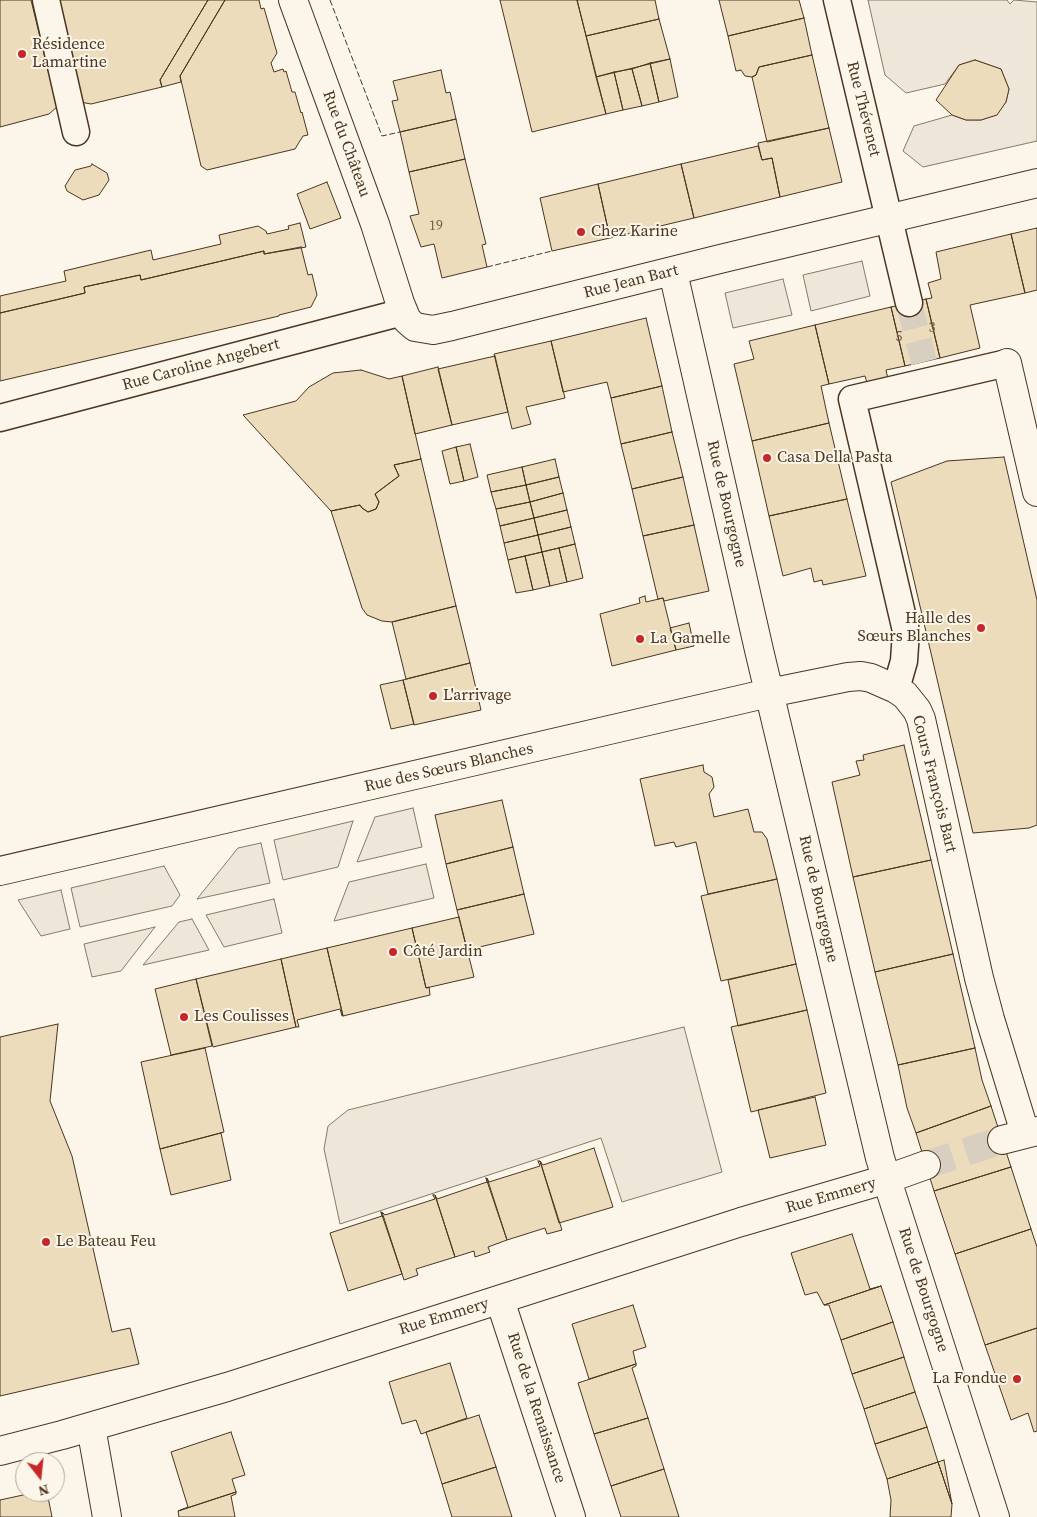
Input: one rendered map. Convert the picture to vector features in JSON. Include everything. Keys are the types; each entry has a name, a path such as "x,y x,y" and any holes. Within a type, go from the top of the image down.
{"street":[{"path":"46,0 76,132"},
{"name":"Rue du Château","path":"293,0 378,231 399,300"},
{"name":"Rue Thévenet","path":"837,0 889,218"},
{"name":"Rue Jean Bart","path":"399,300 407,320 415,327 433,330 442,329 889,218 1037,184"},
{"path":"889,218 909,303"},
{"name":"Rue de Bourgogne","path":"672,272 769,693 874,1134 995,1517"},
{"name":"Rue Caroline Angebert","path":"0,418 399,300"},
{"path":"896,688 904,661 906,631 852,399 926,371 1007,363 1037,492"},
{"name":"Rue des Sœurs Blanches","path":"0,871 769,693 861,676 881,681 896,688"},
{"name":"Cours François Bart","path":"896,688 917,710 922,725 979,978 1021,1135"},
{"path":"887,1179 926,1165"},
{"name":"Rue Emmery","path":"0,1451 91,1427 227,1387 741,1222 887,1179"},
{"name":"Rue de la Renaissance","path":"500,1300 571,1517"},
{"path":"91,1427 107,1517"}],"shaded area":[{"path":"868,0 1007,0 1010,4 1014,0 1037,2 1037,141 923,167 903,151 914,126 952,115 966,120 981,120 996,115 1006,102 1009,89 1001,69 975,60 959,65 945,84 906,93 885,75"},
{"path":"862,261 870,296 811,311 803,275"},
{"path":"783,279 792,315 733,328 725,293"},
{"path":"413,808 422,847 357,862 375,817"},
{"path":"353,821 338,867 283,880 274,840"},
{"path":"261,843 270,883 197,899 238,848"},
{"path":"426,864 434,898 334,921 349,882"},
{"path":"164,866 180,895 172,906 80,927 71,888"},
{"path":"61,890 70,929 41,936 18,900"},
{"path":"274,899 282,933 224,947 206,915"},
{"path":"192,919 209,950 143,965 179,922"},
{"path":"155,927 121,971 92,977 84,944"},
{"path":"684,1027 722,1172 622,1202 601,1138 340,1224 324,1149 328,1126 348,1110"}],"building":[{"name":"Résidence Lamartine","path":"0,0 31,0 57,107 49,114 0,127"},
{"path":"55,0 208,0 160,80 162,87 91,104 80,102"},
{"path":"208,0 225,0 180,76 181,82 162,87 160,80"},
{"path":"225,0 259,0 261,9 264,8 277,53 271,63 274,72 283,69 284,72 286,71 292,92 295,92 302,112 308,135 303,136 295,149 207,170 201,166 180,76"},
{"path":"500,0 577,0 606,114 532,132"},
{"path":"577,0 655,0 659,19 586,36"},
{"path":"719,0 799,0 804,18 728,36"},
{"path":"804,18 812,55 759,67 756,75 752,77 745,76 741,70 736,71 728,36"},
{"path":"659,19 670,59 596,77 586,36"},
{"path":"812,55 829,128 767,142 752,77 756,75 759,67"},
{"path":"670,59 678,97 659,102 650,63"},
{"path":"975,60 1001,69 1009,89 1006,102 997,115 981,120 966,120 952,115 936,100 959,65"},
{"path":"650,63 659,102 642,106 632,69"},
{"path":"632,69 642,106 623,110 614,72"},
{"path":"441,70 446,93 450,92 456,119 400,132 392,101 398,100 393,81"},
{"path":"614,72 623,110 606,114 596,77"},
{"path":"456,119 465,159 409,172 400,132"},
{"path":"829,128 842,182 780,197 772,158 762,160 758,143"},
{"path":"758,146 762,160 772,158 780,197 694,218 681,164"},
{"path":"465,159 486,244 482,245 487,267 442,278 434,244 421,247 410,216 419,214 409,172"},
{"path":"92,164 107,173 109,180 99,195 83,200 67,191 65,186 75,170 91,166"},
{"path":"681,164 694,218 610,238 598,184"},
{"path":"327,182 341,218 310,229 297,194"},
{"path":"598,184 610,238 552,251 540,198"},
{"path":"300,223 306,247 264,254 264,251 141,280 140,275 84,287 85,293 0,313 0,296 66,281 64,271 151,250 153,260 221,244 219,235 258,226 266,231 267,234 289,229 288,226"},
{"path":"1037,228 1037,290 1025,293 1011,234"},
{"path":"1011,234 1025,293 970,305 980,348 940,358 926,299 932,298 928,283 941,279 936,252"},
{"path":"301,247 308,275 312,274 317,295 311,307 0,381 0,313 85,293 84,287 140,275 141,280 264,251 264,254"},
{"path":"926,299 940,358 905,366 891,307"},
{"path":"891,307 905,366 886,370 888,379 867,383 865,376 829,384 815,325"},
{"path":"646,318 662,386 611,398 607,382 563,392 551,341"},
{"path":"815,325 829,384 821,386 829,423 752,441 734,364 754,359 749,341"},
{"path":"551,341 565,398 526,407 531,424 512,429 494,354"},
{"path":"495,356 508,412 452,425 438,369"},
{"path":"438,367 452,425 415,434 402,376"},
{"path":"361,370 389,379 402,376 421,459 394,465 399,476 375,494 379,502 376,509 368,512 360,505 331,511 243,415 296,401 309,387 333,373"},
{"path":"662,386 672,432 621,444 611,398"},
{"path":"829,423 847,499 769,516 752,441"},
{"path":"672,432 683,477 632,489 621,444"},
{"path":"470,444 478,477 464,481 456,447"},
{"path":"456,447 464,481 450,484 442,451"},
{"name":"Halle des Sœurs Blanches","path":"1004,457 1037,600 1037,825 1029,828 973,833 891,482 947,461"},
{"path":"421,459 456,606 392,622 382,621 367,615 362,608 331,511 360,505 368,512 376,509 379,502 375,494 399,476 394,465"},
{"path":"555,459 559,477 526,485 522,467"},
{"path":"522,467 526,485 491,492 487,475"},
{"path":"559,477 563,493 530,502 526,485"},
{"path":"683,477 694,525 643,536 632,489"},
{"path":"526,485 530,502 496,509 491,492"},
{"path":"563,493 567,510 534,518 530,502"},
{"path":"847,499 866,576 823,585 822,580 814,582 811,568 783,576 769,516"},
{"path":"530,502 534,518 500,526 496,509"},
{"path":"567,510 571,527 538,535 534,518"},
{"path":"534,518 538,535 504,543 500,526"},
{"path":"694,525 709,591 664,601 663,598 658,599 643,536"},
{"path":"571,527 575,544 542,552 538,535"},
{"path":"538,535 542,552 508,560 504,543"},
{"path":"575,544 583,578 567,582 559,548"},
{"path":"559,548 567,582 550,586 542,552"},
{"path":"542,552 550,586 533,590 525,556"},
{"path":"525,556 533,590 516,593 508,560"},
{"name":"La Gamelle","path":"645,596 646,602 663,598 676,650 612,666 600,614 640,603 639,598"},
{"path":"456,606 470,663 406,679 392,622"},
{"path":"689,623 694,646 676,650 670,628"},
{"path":"470,663 481,710 414,725 403,680"},
{"path":"403,680 414,724 391,729 380,685"},
{"path":"904,745 931,860 853,877 832,782 860,775 856,761 864,760 863,755"},
{"path":"703,765 704,772 712,777 714,787 709,794 714,817 748,809 754,832 762,832 767,839 777,879 708,894 696,842 676,847 674,842 655,846 640,779"},
{"path":"502,800 513,847 446,864 435,815"},
{"path":"513,847 524,894 457,910 446,864"},
{"path":"931,860 953,954 875,972 853,877"},
{"path":"777,879 796,964 721,981 701,896"},
{"path":"524,894 534,934 467,950 457,910"},
{"path":"459,917 474,977 426,988 412,928"},
{"path":"412,928 426,988 429,987 430,995 343,1016 327,948"},
{"path":"327,948 343,1016 340,1009 297,1020 299,1027 296,1027 281,959"},
{"path":"953,954 975,1048 898,1065 875,972"},
{"path":"281,959 296,1027 213,1047 196,979"},
{"path":"796,964 807,1010 738,1026 728,980"},
{"name":"Les Coulisses","path":"196,979 212,1046 171,1055 155,989"},
{"path":"807,1010 826,1093 751,1112 731,1027"},
{"name":"Le Bateau Feu","path":"58,1024 50,1101 72,1156 112,1332 130,1328 139,1364 0,1396 0,1037"},
{"path":"205,1048 224,1132 160,1149 141,1062"},
{"path":"975,1048 982,1080 991,1106 916,1133 907,1108 898,1065"},
{"path":"815,1097 826,1145 770,1158 758,1110"},
{"path":"991,1106 1011,1167 934,1191 916,1133"},
{"path":"221,1133 231,1180 171,1195 160,1149"},
{"path":"594,1148 613,1207 559,1223 540,1161 543,1165"},
{"path":"538,1161 540,1161 562,1230 547,1234 545,1228 507,1240 487,1178 489,1182 540,1166"},
{"path":"1011,1167 1031,1229 955,1254 934,1191"},
{"path":"486,1178 507,1240 488,1247 490,1252 475,1257 474,1251 455,1257 435,1195 437,1199 487,1182"},
{"path":"433,1195 435,1195 455,1257 416,1269 418,1275 404,1280 382,1212 385,1215 435,1199"},
{"path":"381,1212 402,1274 348,1291 330,1233 382,1216"},
{"path":"1031,1229 1037,1247 1037,1328 985,1345 955,1254"},
{"path":"852,1234 870,1289 881,1286 824,1305 817,1292 805,1295 791,1253"},
{"path":"881,1286 893,1322 841,1340 829,1305 824,1305"},
{"path":"633,1305 646,1347 633,1351 636,1364 589,1379 572,1324"},
{"path":"893,1322 904,1357 852,1374 841,1340"},
{"name":"La Fondue","path":"1037,1328 1037,1431 1034,1432 1028,1413 1011,1420 985,1345"},
{"path":"904,1357 915,1392 864,1409 852,1374"},
{"path":"450,1363 467,1418 421,1434 416,1420 402,1424 389,1382"},
{"path":"636,1364 632,1368 648,1418 594,1434 578,1383"},
{"path":"915,1392 927,1427 875,1444 864,1409"},
{"path":"479,1415 496,1467 442,1484 426,1432"},
{"path":"648,1418 664,1469 611,1486 594,1434"},
{"path":"927,1427 938,1462 887,1479 875,1444"},
{"path":"231,1432 245,1475 232,1479 236,1492 178,1511 188,1507 171,1452"},
{"path":"944,1460 952,1504 938,1462"},
{"path":"938,1462 952,1504 951,1517 890,1517 891,1500 887,1479"},
{"path":"496,1467 512,1517 452,1517 442,1484"},
{"path":"664,1469 679,1517 621,1517 611,1486"},
{"path":"236,1492 236,1494 231,1496 235,1517 179,1517 178,1511"},
{"path":"15,1497 15,1502 49,1502 52,1517 0,1517 0,1500"}],"tunnel":[{"path":"909,303 924,362"},
{"path":"926,1165 1002,1140"}],"fence":[{"path":"330,0 382,136 400,132"},
{"path":"487,267 552,251"}],"place":[{"name":"Résidence Lamartine","path":"22,54"},
{"name":"Chez Karine","path":"581,232"},
{"name":"Casa Della Pasta","path":"767,458"},
{"name":"Halle des Sœurs Blanches","path":"981,628"},
{"name":"La Gamelle","path":"640,639"},
{"name":"L'arrivage","path":"433,696"},
{"name":"Côté Jardin","path":"393,952"},
{"name":"Les Coulisses","path":"184,1017"},
{"name":"Le Bateau Feu","path":"46,1242"},
{"name":"La Fondue","path":"1017,1379"}]}
